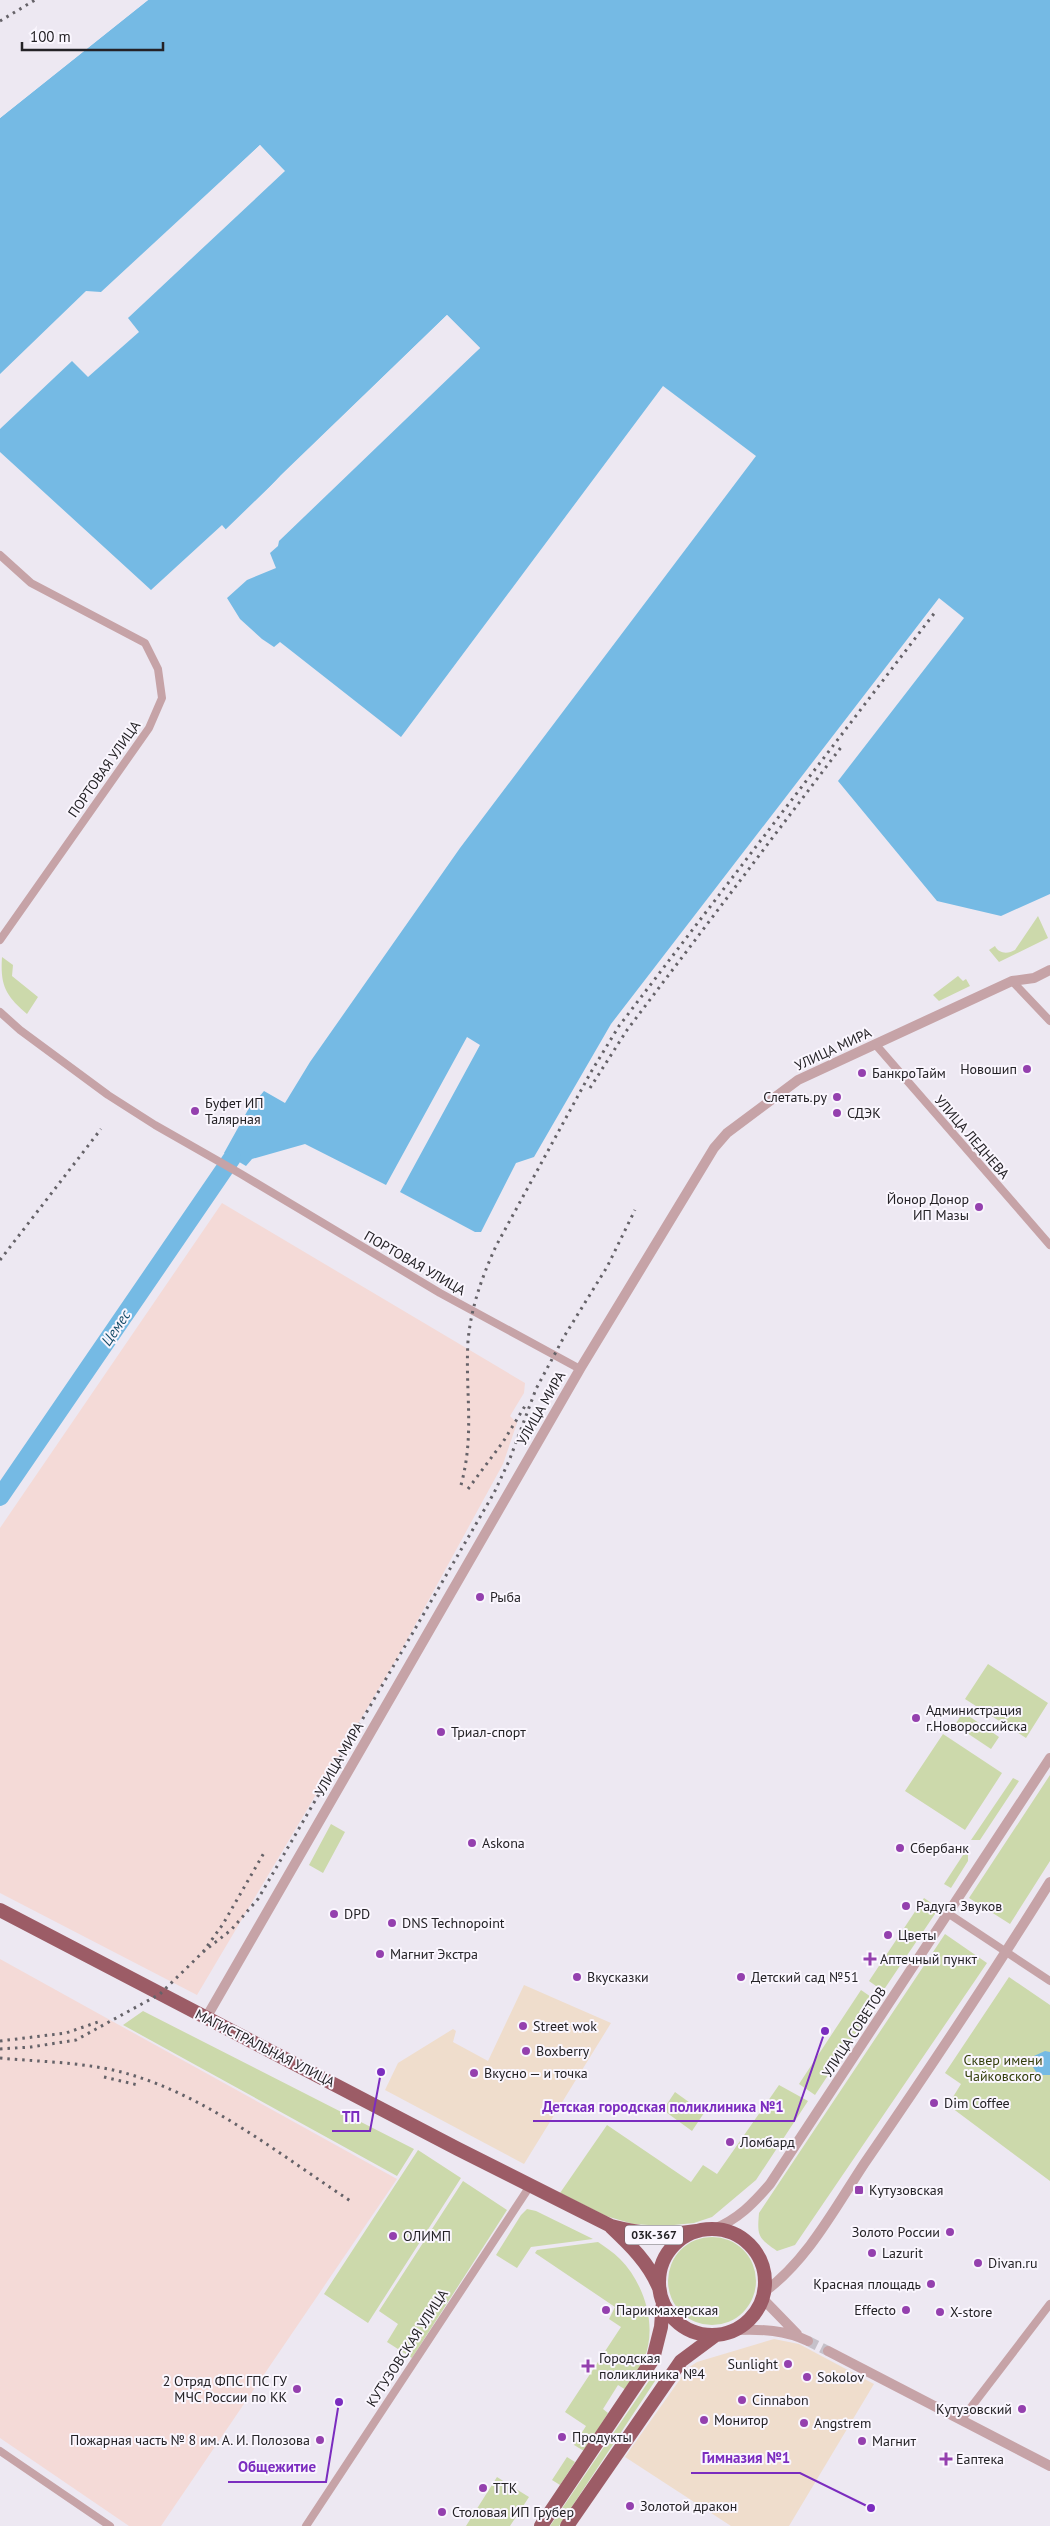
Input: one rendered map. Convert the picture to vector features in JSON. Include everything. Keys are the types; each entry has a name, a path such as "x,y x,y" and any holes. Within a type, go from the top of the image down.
{"highway":[{"name":"МАГИСТРАЛЬНАЯ УЛИЦА","path":"0,1910 530,2186 611,2226 638,2233 658,2235 697,2231"},
{"name":"МАГИСТРАЛЬНАЯ УЛИЦА","path":"611,2226 636,2250 654,2277 662,2297"},
{"path":"541,2526 653,2359 661,2327 661,2269 670,2250 687,2236 697,2231 714,2229 738,2236 749,2244 763,2266 764,2295 748,2322 736,2330 716,2336 677,2366 567,2526"},
{"path":"662,2297 668,2312 684,2328 705,2335 716,2336"}],"street":[{"name":"ПОРТОВАЯ УЛИЦА","path":"0,555 30,583 145,643 158,669 162,698 149,728 0,940"},
{"name":"УЛИЦА МИРА","path":"206,2018 580,1369 714,1148 727,1133 798,1080 1012,981 1034,978 1050,970"},
{"path":"1012,981 1050,1021"},
{"name":"ПОРТОВАЯ УЛИЦА","path":"0,1012 20,1030 108,1095 155,1125 241,1174 375,1255 580,1369"},
{"name":"УЛИЦА ЛЕДНЕВА","path":"876,1045 1050,1245"},
{"name":"УЛИЦА СОВЕТОВ","path":"714,2229 738,2218 770,2184 1050,1758"},
{"path":"736,2330 762,2329 804,2339 764,2295 784,2277 824,2224 1007,1951 1050,1882"},
{"path":"949,1914 1050,1981"},
{"name":"КУТУЗОВСКАЯ УЛИЦА","path":"306,2526 530,2186"},
{"path":"962,2419 1050,2304"},
{"path":"828,2351 1050,2466"},
{"path":"0,2451 110,2526"}],"shaded area":[{"path":"222,1203 525,1383 524,1393 510,1416 517,1423 503,1464 397,1658 197,1995 0,1893 0,1528"},
{"path":"0,1959 397,2179 161,2526 129,2526 0,2438"},
{"path":"524,1985 611,2023 524,2164 385,2090 398,2063 453,2029 456,2031 453,2042 488,2061"},
{"path":"774,2339 799,2344 874,2384 789,2526 731,2526 625,2457 688,2368 697,2362"}],"green space":[{"path":"1038,916 1048,938 999,962 989,950 995,946 1004,953 1015,950"},
{"path":"2,957 13,965 12,976 38,997 27,1014 14,1002 6,990 2,976"},
{"path":"958,976 963,981 966,979 970,986 939,1001 933,995"},
{"path":"988,1664 1048,1703 1026,1738 965,1699"},
{"path":"963,1712 999,1737 991,1749 955,1725"},
{"path":"943,1734 1002,1773 965,1830 905,1791"},
{"path":"1050,1775 1050,1861 1010,1924 969,1898"},
{"path":"1013,1778 1019,1781 980,1840 971,1840"},
{"path":"331,1824 345,1832 323,1873 309,1865"},
{"path":"965,1852 968,1854 968,1861 951,1888 944,1884"},
{"path":"924,1898 939,1908 883,1991 869,1981"},
{"path":"945,1934 987,1963 795,2245 777,2251 760,2236 758,2227 759,2213"},
{"name":"Сквер имени Чайковского","path":"1009,1977 1050,2005 1050,2181 948,2105 961,2084 945,2073"},
{"path":"861,1990 877,2001 815,2095 799,2084"},
{"path":"143,2011 414,2149 397,2176 123,2025"},
{"path":"779,2085 808,2101 756,2180 712,2217 694,2223 664,2226 633,2224 606,2216 560,2193 607,2125 691,2182 703,2165 717,2174"},
{"path":"675,2092 704,2113 692,2131 663,2110"},
{"name":"ОЛИМП","path":"418,2150 461,2178 368,2323 324,2294"},
{"path":"463,2181 507,2210 412,2358 387,2342 398,2324 379,2311"},
{"path":"527,2209 536,2211 593,2239 531,2247 517,2268 496,2255 521,2215"},
{"path":"712,2237 729,2240 737,2244 749,2256 753,2264 756,2281 753,2298 749,2306 737,2318 729,2322 712,2325 695,2322 687,2318 675,2306 671,2298 668,2281 671,2264 675,2256 687,2244 695,2240"},
{"path":"598,2242 620,2259 636,2280 646,2306 650,2333 648,2346 640,2367 626,2390 618,2385 603,2409 608,2413 584,2451 574,2445 586,2426 565,2412 621,2327 609,2319 615,2307 535,2253 537,2250"},
{"path":"653,2375 656,2375 657,2378 559,2526 550,2526"},
{"path":"567,2457 575,2462 560,2485 552,2480"},
{"path":"497,2477 529,2497 510,2526 466,2526"}],"water":[{"path":"148,0 1050,0 1050,894 1001,916 937,901 838,781 964,618 939,598 611,1024 534,1157 516,1163 481,1232 475,1232 400,1192 480,1045 467,1037 386,1185 305,1144 252,1159 246,1166 224,1153 254,1099 259,1097 264,1091 285,1103 310,1062 460,848 756,456 663,386 401,737 280,642 274,647 262,639 240,619 227,598 247,580 276,568 270,553 278,546 279,541 480,348 447,315 281,475 228,532 222,525 151,590 0,452 0,429 72,361 88,377 139,332 128,318 285,171 260,145 101,292 86,291 0,374 0,118"},
{"path":"1045,2051 1050,2052 1050,2075 1038,2075 1031,2064 1034,2056"}],"pier":[{"path":"144,0 148,0 0,118 0,115"},
{"path":"260,145 277,164 275,166 260,148 102,294"},
{"path":"447,315 480,348 417,405 476,348 447,318 284,477 282,490 230,534 224,531"}],"waterway":[{"name":"Цемес","path":"0,1497 232,1158"}],"tunnel":[{"path":"808,2341 828,2351"}],"railway":[{"path":"0,21 35,0"},
{"path":"461,1485 468,1448 469,1430 467,1360 469,1328 478,1292 496,1246 591,1072 619,1026 936,611"},
{"path":"590,1088 627,1030 842,746"},
{"path":"0,1260 101,1129"},
{"path":"203,1952 231,1930 258,1899 494,1493 509,1461 536,1389 565,1335 607,1267 635,1210"},
{"path":"468,1489 503,1442 525,1406"},
{"path":"0,2049 31,2047 76,2040 160,1994 203,1952 223,1924 265,1851"},
{"path":"0,2041 66,2033 98,2022"},
{"path":"0,2058 110,2069 156,2083 185,2096 243,2128 352,2202"},
{"path":"104,2077 138,2085"}],"place":[{"name":"Новошип","path":"1027,1069"},
{"name":"БанкроТайм","path":"862,1073"},
{"name":"Слетать.ру","path":"837,1097"},
{"name":"Буфет ИП Талярная","path":"195,1111"},
{"name":"СДЭК","path":"837,1113"},
{"name":"Йонор Донор ИП Мазы","path":"979,1207"},
{"name":"Рыба","path":"480,1597"},
{"name":"Администрация г.Новороссийска","path":"916,1718"},
{"name":"Триал-спорт","path":"441,1732"},
{"name":"Askona","path":"472,1843"},
{"name":"Сбербанк","path":"900,1848"},
{"name":"Радуга Звуков","path":"906,1906"},
{"name":"DPD","path":"334,1914"},
{"name":"DNS Technopoint","path":"392,1923"},
{"name":"Цветы","path":"888,1935"},
{"name":"Магнит Экстра","path":"380,1954"},
{"name":"Аптечный пункт","path":"870,1959"},
{"name":"Вкусказки","path":"577,1977"},
{"name":"Детский сад №51","path":"741,1977"},
{"name":"Street wok","path":"523,2026"},
{"name":"Детская городская поликлиника №1","path":"825,2031"},
{"name":"Boxberry","path":"526,2051"},
{"name":"ТП","path":"381,2072"},
{"name":"Вкусно — и точка","path":"474,2073"},
{"name":"Dim Coffee","path":"934,2103"},
{"name":"Ломбард","path":"730,2142"},
{"name":"Кутузовская","path":"859,2190"},
{"name":"Золото России","path":"950,2232"},
{"name":"ОЛИМП","path":"393,2236"},
{"name":"Lazurit","path":"872,2253"},
{"name":"Divan.ru","path":"978,2263"},
{"name":"Красная площадь","path":"931,2284"},
{"name":"Парикмахерская","path":"606,2310"},
{"name":"Effecto","path":"906,2310"},
{"name":"X-store","path":"940,2312"},
{"name":"Sunlight","path":"788,2364"},
{"name":"Городская поликлиника №4","path":"588,2366"},
{"name":"Sokolov","path":"807,2377"},
{"name":"2 Отряд ФПС ГПС ГУ МЧС России по КК","path":"297,2389"},
{"name":"Cinnabon","path":"742,2400"},
{"name":"Общежитие","path":"339,2402"},
{"name":"Кутузовский","path":"1022,2409"},
{"name":"Монитор","path":"704,2420"},
{"name":"Angstrem","path":"804,2423"},
{"name":"Продукты","path":"562,2437"},
{"name":"Пожарная часть № 8 им. А. И. Полозова","path":"320,2440"},
{"name":"Магнит","path":"862,2441"},
{"name":"Еаптека","path":"946,2459"},
{"name":"ТТК","path":"483,2488"},
{"name":"Золотой дракон","path":"630,2506"},
{"name":"Гимназия №1","path":"871,2508"},
{"name":"Столовая ИП Грубер","path":"442,2512"}]}
